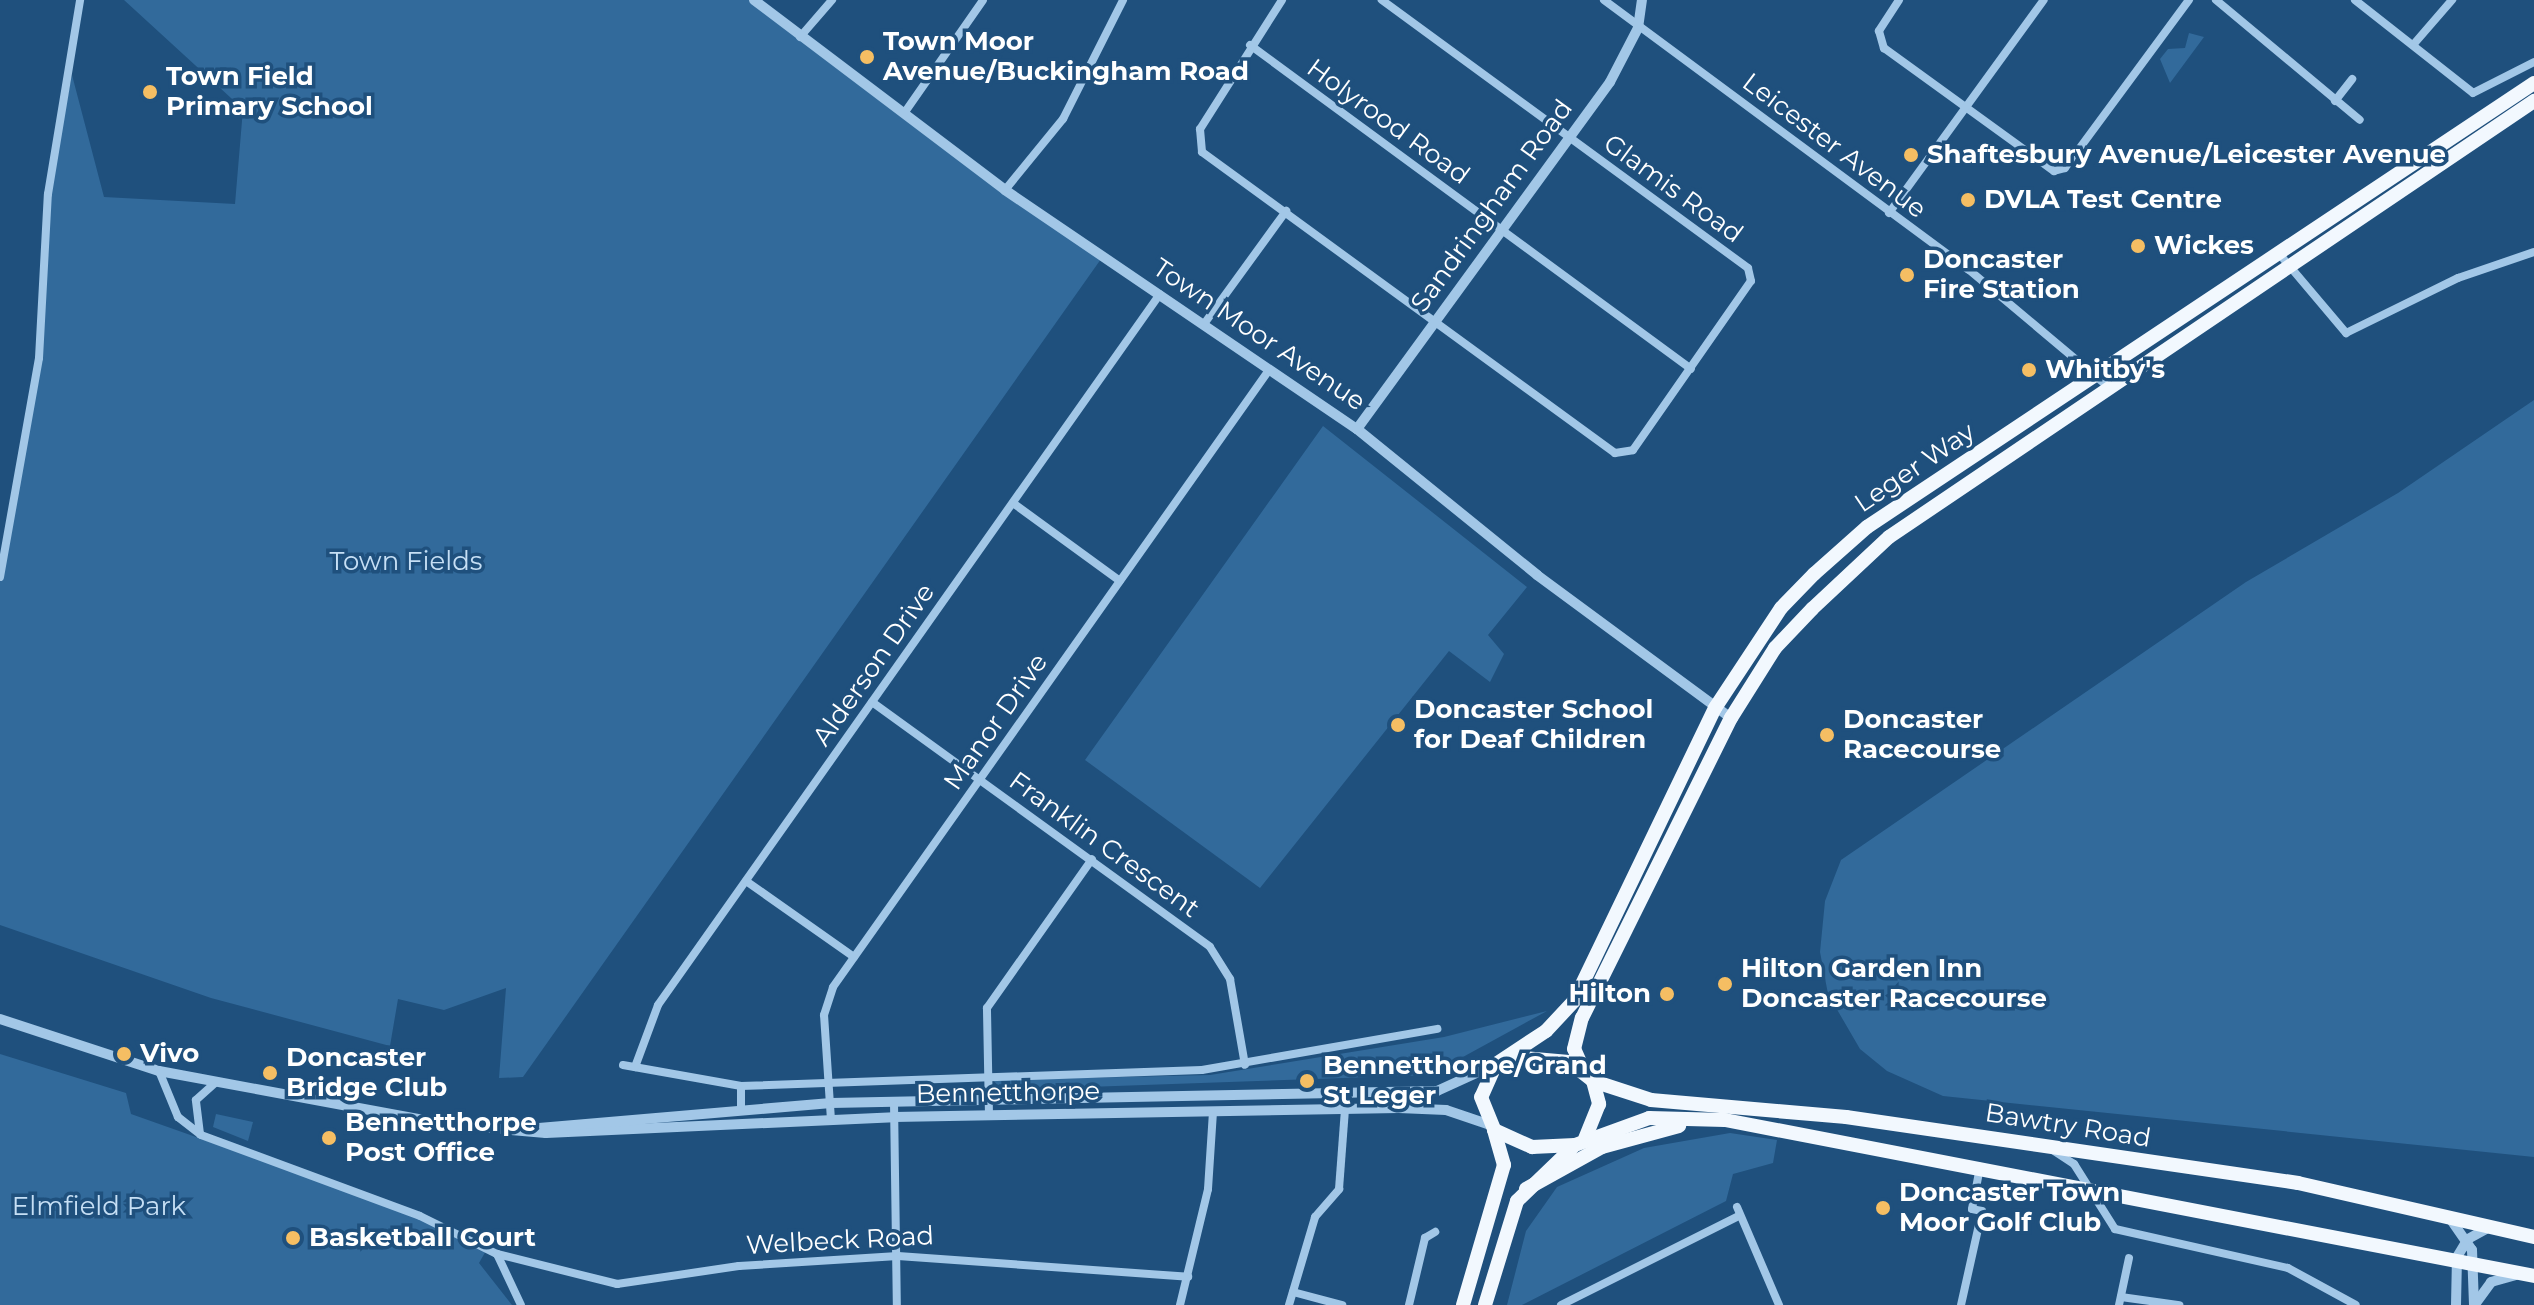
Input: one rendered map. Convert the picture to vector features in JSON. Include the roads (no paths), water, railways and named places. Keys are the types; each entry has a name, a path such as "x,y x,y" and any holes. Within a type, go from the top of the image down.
{"highway":[{"name":"Leger Way","path":"1499,1062 1574,1001 1715,708 1781,608 1857,537 2281,256 2534,83"},
{"name":"Leger Way","path":"1589,1076 1574,1037 1731,718 1775,648 1889,537 2113,392 2534,101"},
{"path":"1463,1305 1504,1165 1481,1097 1499,1062 1548,1056 1589,1076 1599,1104 1579,1143 1526,1189 1485,1305"},
{"name":"Bawtry Road","path":"1589,1076 1651,1100 1846,1117 2298,1183 2495,1225 2534,1237"},
{"name":"Bawtry Road","path":"1579,1143 1649,1118 1725,1120 2457,1257 2530,1275"},
{"name":"Bawtry Road","path":"1526,1189 1648,1130 1725,1120"},
{"path":"1492,1128 1532,1147 1579,1143"}],"street":[{"path":"0,577 39,358 48,194 80,0"},
{"name":"Town Moor Avenue","path":"754,0 1005,190 1357,429 1731,718"},
{"path":"800,37 832,0"},
{"path":"905,112 983,0"},
{"path":"1005,190 1063,119 1123,0"},
{"path":"1282,0 1250,45 1198,144 1435,322 1625,454 1691,369"},
{"name":"Glamis Road","path":"1382,0 1751,274 1691,369"},
{"name":"Leicester Avenue","path":"1604,0 1889,213 2099,375 2113,392"},
{"name":"Sandringham Road","path":"1357,429 1570,137 1638,28 1642,0"},
{"path":"1899,0 1879,31 1884,48 2047,169 2065,168 2189,0"},
{"path":"1889,213 2044,0"},
{"path":"2216,0 2360,120"},
{"path":"2355,0 2465,89 2487,92 2534,62"},
{"path":"2413,45 2452,0"},
{"name":"Holyrood Road","path":"1250,45 1691,369"},
{"path":"2335,101 2352,79"},
{"path":"1204,324 1286,211"},
{"path":"2281,256 2289,270 2346,333 2458,278 2534,252"},
{"name":"Alderson Drive","path":"635,1067 648,1019 1160,294"},
{"name":"Manor Drive","path":"831,1120 824,1015 854,957 1269,370"},
{"path":"1013,503 1120,581"},
{"name":"Franklin Crescent","path":"872,702 1092,859 1224,962 1245,1065"},
{"path":"989,1115 985,1077 987,1008 1092,859"},
{"path":"746,881 854,957"},
{"name":"Bennetthorpe","path":"0,1019 159,1071 445,1124 576,1135 894,1117 1345,1109 1446,1110 1492,1128"},
{"name":"Bennetthorpe","path":"623,1065 741,1086 985,1077 1245,1065 1437,1029"},
{"name":"Bennetthorpe","path":"525,1130 741,1108 831,1103 1437,1091 1499,1062"},
{"path":"159,1071 178,1117 201,1135"},
{"path":"201,1135 196,1100 216,1082"},
{"path":"741,1086 741,1108"},
{"path":"894,1102 897,1305"},
{"path":"1289,1305 1315,1217 1339,1189 1345,1109"},
{"path":"1180,1305 1208,1189 1213,1111"},
{"name":"Welbeck Road","path":"201,1135 420,1216 497,1254 617,1284 739,1266 898,1256 1188,1277"},
{"path":"2046,1147 2074,1164 2115,1229 2288,1268 2356,1305"},
{"path":"1962,1305 1982,1211 1972,1209 1980,1167"},
{"path":"1561,1305 1738,1212 1779,1305"},
{"path":"2444,1214 2468,1239 2474,1261 2474,1305"},
{"path":"2456,1305 2457,1257 2468,1239 2495,1225"},
{"path":"1409,1305 1425,1238 1435,1232"},
{"path":"497,1254 521,1305"},
{"path":"2129,1258 2120,1301 2179,1305"},
{"path":"2474,1305 2491,1282 2530,1275"},
{"path":"1293,1292 1342,1305"}],"place":[{"name":"Town Moor Avenue/Buckingham Road","path":"867,57"},
{"name":"Town Field Primary School","path":"150,92"},
{"name":"Shaftesbury Avenue/Leicester Avenue","path":"1911,155"},
{"name":"DVLA Test Centre","path":"1968,200"},
{"name":"Wickes","path":"2138,246"},
{"name":"Doncaster Fire Station","path":"1907,275"},
{"name":"Whitby's","path":"2029,370"},
{"name":"Doncaster School for Deaf Children","path":"1398,725"},
{"name":"Doncaster Racecourse","path":"1827,735"},
{"name":"Hilton Garden Inn Doncaster Racecourse","path":"1725,984"},
{"name":"Hilton","path":"1667,994"},
{"name":"Vivo","path":"124,1054"},
{"name":"Doncaster Bridge Club","path":"270,1073"},
{"name":"Bennetthorpe/Grand St Leger","path":"1307,1081"},
{"name":"Bennetthorpe Post Office","path":"329,1138"},
{"name":"Doncaster Town Moor Golf Club","path":"1883,1208"},
{"name":"Basketball Court","path":"293,1238"}],"park label":[{"name":"Town Fields","path":"406,562"},
{"name":"Elmfield Park","path":"99,1207"}]}
